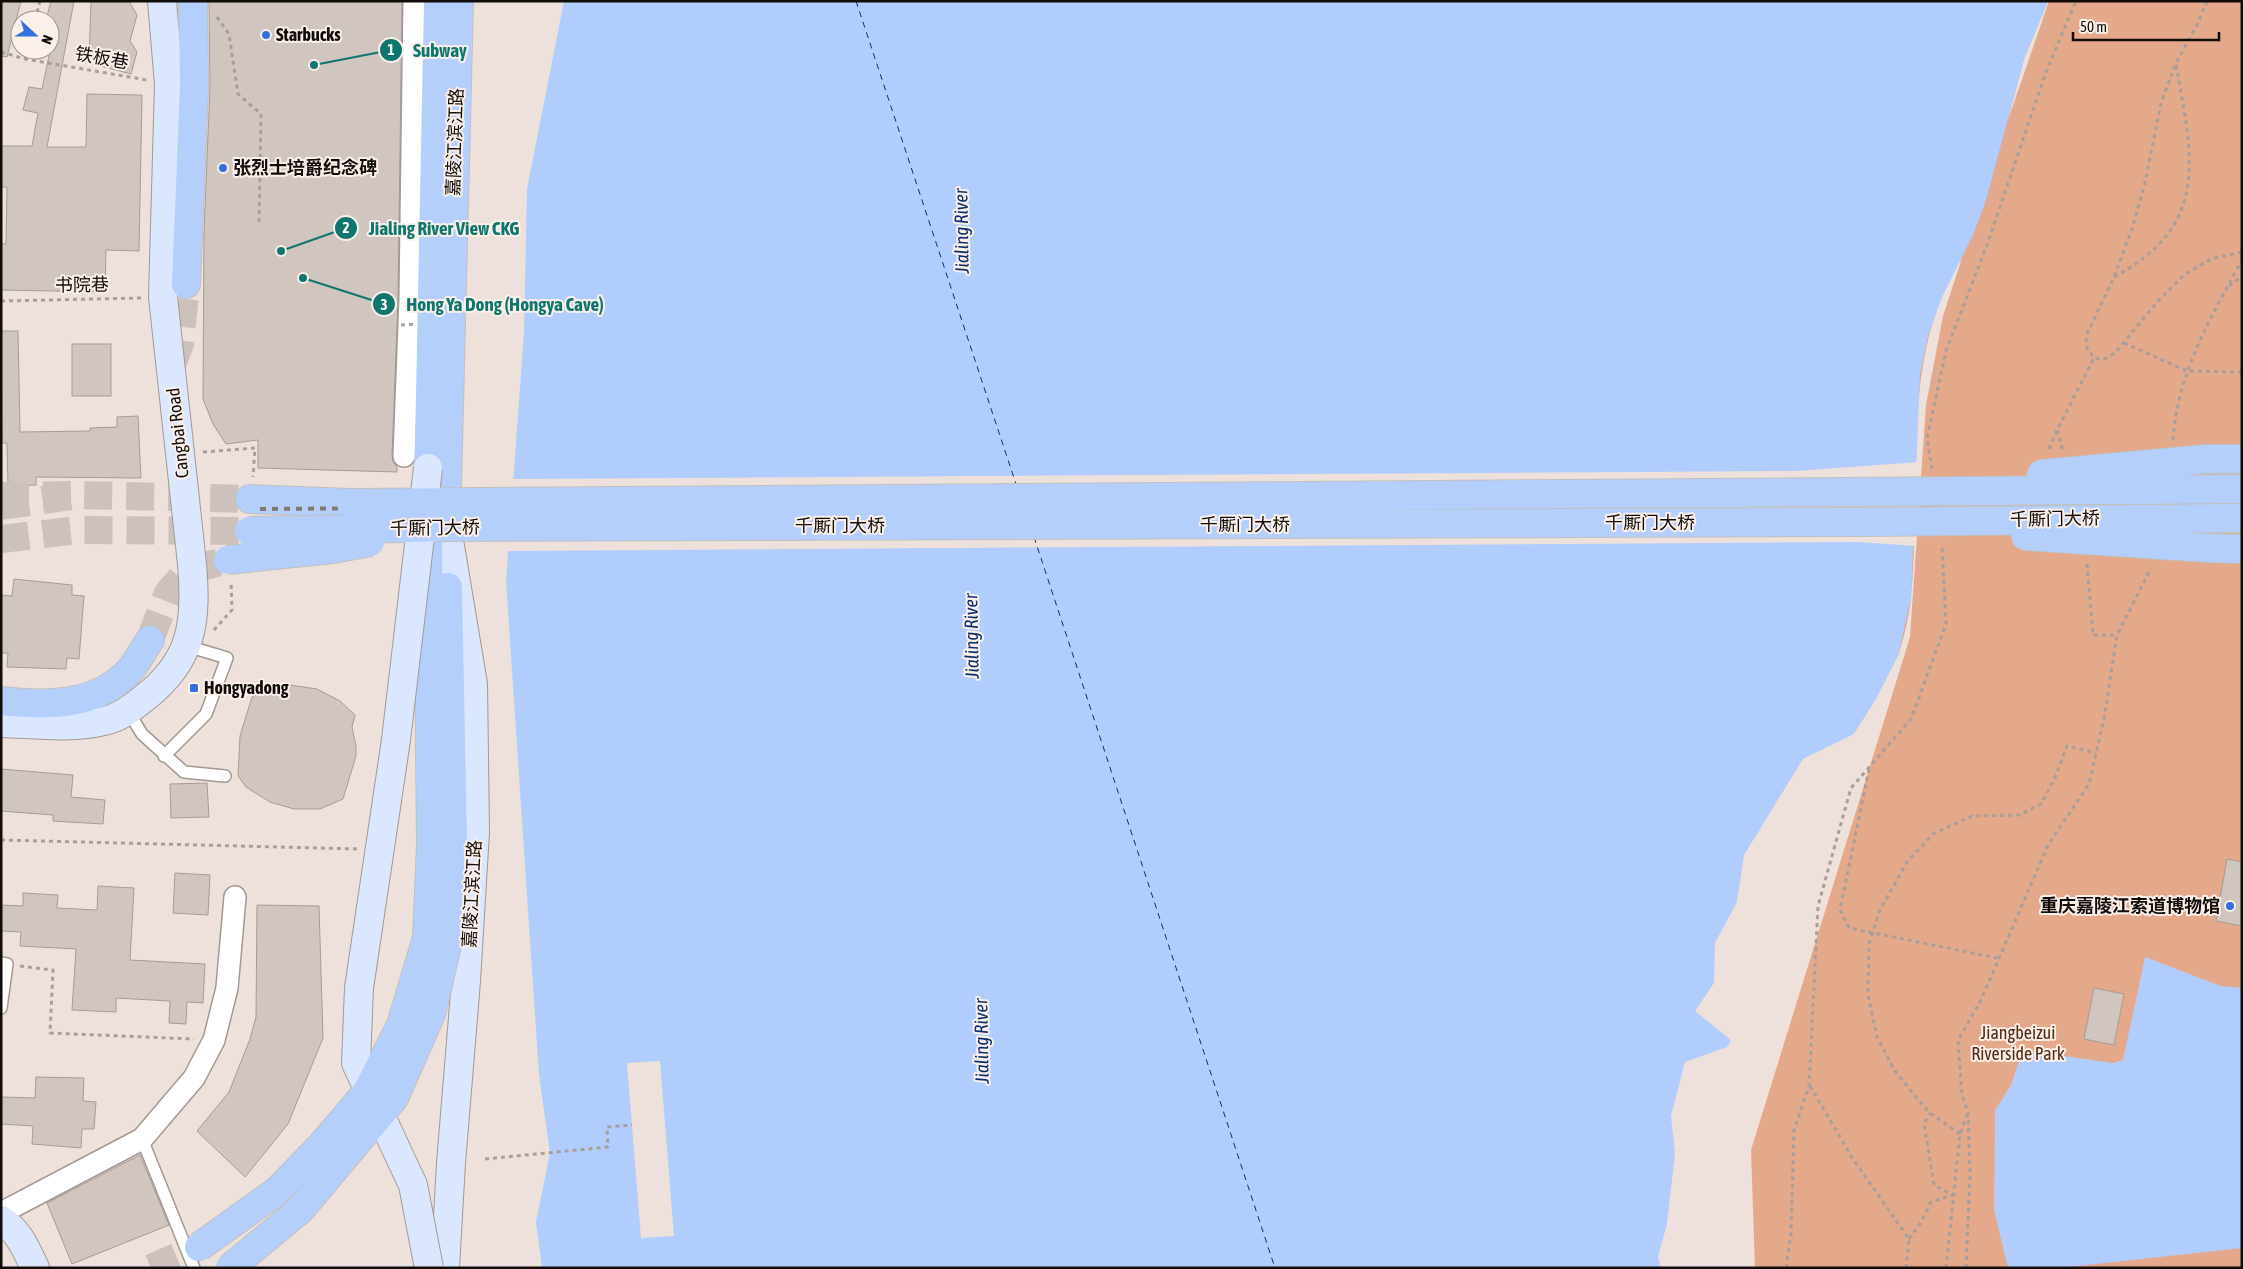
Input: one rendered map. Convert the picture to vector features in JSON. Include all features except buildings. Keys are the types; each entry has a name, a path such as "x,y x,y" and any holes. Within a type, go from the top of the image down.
{"main road":[{"name":"Cangbai Road","path":"1,723 75,724 104,721 128,711 151,693 171,672 187,646 193,620 194,594 174,291 169,84 162,1"},
{"name":"嘉陵江滨江路","path":"429,1268 413,1185 356,1063 359,988 396,740 416,462 438,1"},
{"name":"嘉陵江滨江路","path":"230,1268 300,1210 394,1098 431,1014 451,928 453,843 450,525 459,1"},
{"path":"174,291 203,5"},
{"path":"1860,492 2187,461 2242,459"},
{"name":"嘉陵江滨江路","path":"197,1257 276,1190 321,1146 367,1092 401,1025 427,938 432,844 416,462"},
{"name":"千厮门大桥","path":"251,489 351,502 2242,489"},
{"name":"千厮门大桥","path":"249,531 450,525 1861,522 2242,518"},
{"path":"1861,522 2102,542 2242,549"},
{"name":"嘉陵江滨江路","path":"445,1268 475,832 473,684 450,525"},
{"path":"230,570 450,525"},
{"path":"1,701 37,705 85,699 114,684 130,670 150,640"},
{"path":"413,1185 433,1189 451,1163"},
{"path":"1,1220 11,1226 23,1242 35,1268"}],"street":[{"path":"414,1 410,290 416,462"},
{"path":"1,1213 142,1138 194,1078 214,1040 226,988 235,896"}],"lane":[{"path":"164,756 206,714 226,658 187,646"},
{"path":"128,711 142,734 164,756 184,772 226,776"},
{"path":"1,1008 4,964"},
{"path":"142,1138 197,1257"}],"path":[{"path":"1933,473 1927,438 1946,351 1987,245 2046,72 2076,1"},
{"path":"2207,1 2197,25 2176,63 2161,103 2145,183 2132,229 2114,277 2086,336 2086,348 2094,358 2105,359 2116,352 2158,301 2185,274 2211,259 2242,252"},
{"path":"203,5 228,34 238,94 261,114 259,226"},
{"name":"铁板巷","path":"31,60 169,84"},
{"path":"2114,277 2138,264 2160,244 2177,219 2186,195 2190,168 2190,144 2176,63"},
{"path":"401,232 418,232"},
{"path":"2173,444 2181,389 2187,371 2195,351 2242,260"},
{"path":"2227,288 2242,276"},
{"name":"书院巷","path":"1,301 174,291"},
{"path":"401,325 416,324"},
{"path":"2124,343 2187,371 2242,372"},
{"path":"2046,456 2057,430 2094,358"},
{"path":"197,452 254,448 251,489"},
{"path":"1786,1268 1791,1234 1794,1130 1809,1086 1818,906 1851,788 1911,719 1946,624 1942,536"},
{"path":"1966,1268 1970,1175 1968,1112 1962,1095 1958,1040 1981,1000 1997,958 2048,845 2089,784 2104,719 2117,635 2155,560"},
{"path":"214,630 232,610 230,570"},
{"path":"1960,1134 1930,1113 1895,1071 1877,1037 1868,995 1869,944 1880,910 1907,862 1933,834 1972,816 2019,815 2041,804 2054,780 2067,746 2096,753"},
{"path":"1869,768 1840,910 1849,928 1997,958"},
{"path":"1,840 364,849"},
{"path":"4,964 54,970 50,1033 214,1040"},
{"path":"1809,1086 1853,1159 1908,1238"},
{"path":"1946,1268 1960,1134 1968,1112"},
{"path":"1930,1113 1924,1124 1934,1185 1954,1195"},
{"path":"485,1160 608,1148 607,1127 632,1125"},
{"path":"1906,1268 1908,1238 1920,1224 1931,1202 1954,1195"}],"green space":[{"name":"Jiangbeizui Riverside Park","path":"2048,1 2024,59 2008,120 2049,1 2242,1 2242,1268 1755,1268 1751,1150 1910,637 1926,405 1943,316 1962,258 1942,296 1929,336 1921,379 1917,422 1914,555 1911,597 1906,627 1898,656 1278,584"}],"water":[{"name":"Jialing River","path":"564,1 2048,1 2024,59 1986,200 1973,235 1942,297 1928,336 1920,374 1911,597 1898,656 1876,699 1854,734 1803,759 1744,855 1737,902 1715,943 1714,983 1695,1011 1731,1040 1727,1047 1685,1062 1671,1116 1675,1153 1667,1224 1658,1257 1661,1268 542,1268 536,1222 550,1153 539,1075 506,581 524,332 527,189"},
{"path":"2145,957 2221,986 2242,988 2242,1248 2059,1268 2008,1268 1994,1210 1995,1110 2011,1085 2019,1061 2036,1052 2113,1063 2123,1060"}],"pier":[{"path":"1919,462 1916,546 1859,542 505,551 511,479 1796,471"},
{"path":"660,1061 674,1236 641,1238 627,1063"}],"ferry route":[{"path":"856,1 1016,484"},
{"path":"1034,537 1275,1268"}],"tunnel":[{"path":"171,367 180,344 186,284"},
{"path":"1,496 78,495"},
{"path":"1,506 78,495 250,499"},
{"path":"1,539 78,530 249,531"},
{"path":"150,640 168,593 187,571 228,560"},
{"path":"151,1268 199,1247"}],"railway":[{"path":"260,509 2242,494"},
{"path":"260,523 2242,508"}],"place":[{"name":"Starbucks","path":"266,35"},
{"name":"Subway","path":"314,65"},
{"name":"张烈士培爵纪念碑","path":"223,168"},
{"name":"Jialing River View CKG","path":"281,251"},
{"name":"Hong Ya Dong (Hongya Cave)","path":"303,278"},
{"name":"Hongyadong","path":"194,688"},
{"name":"重庆嘉陵江索道博物馆","path":"2230,906"}]}
